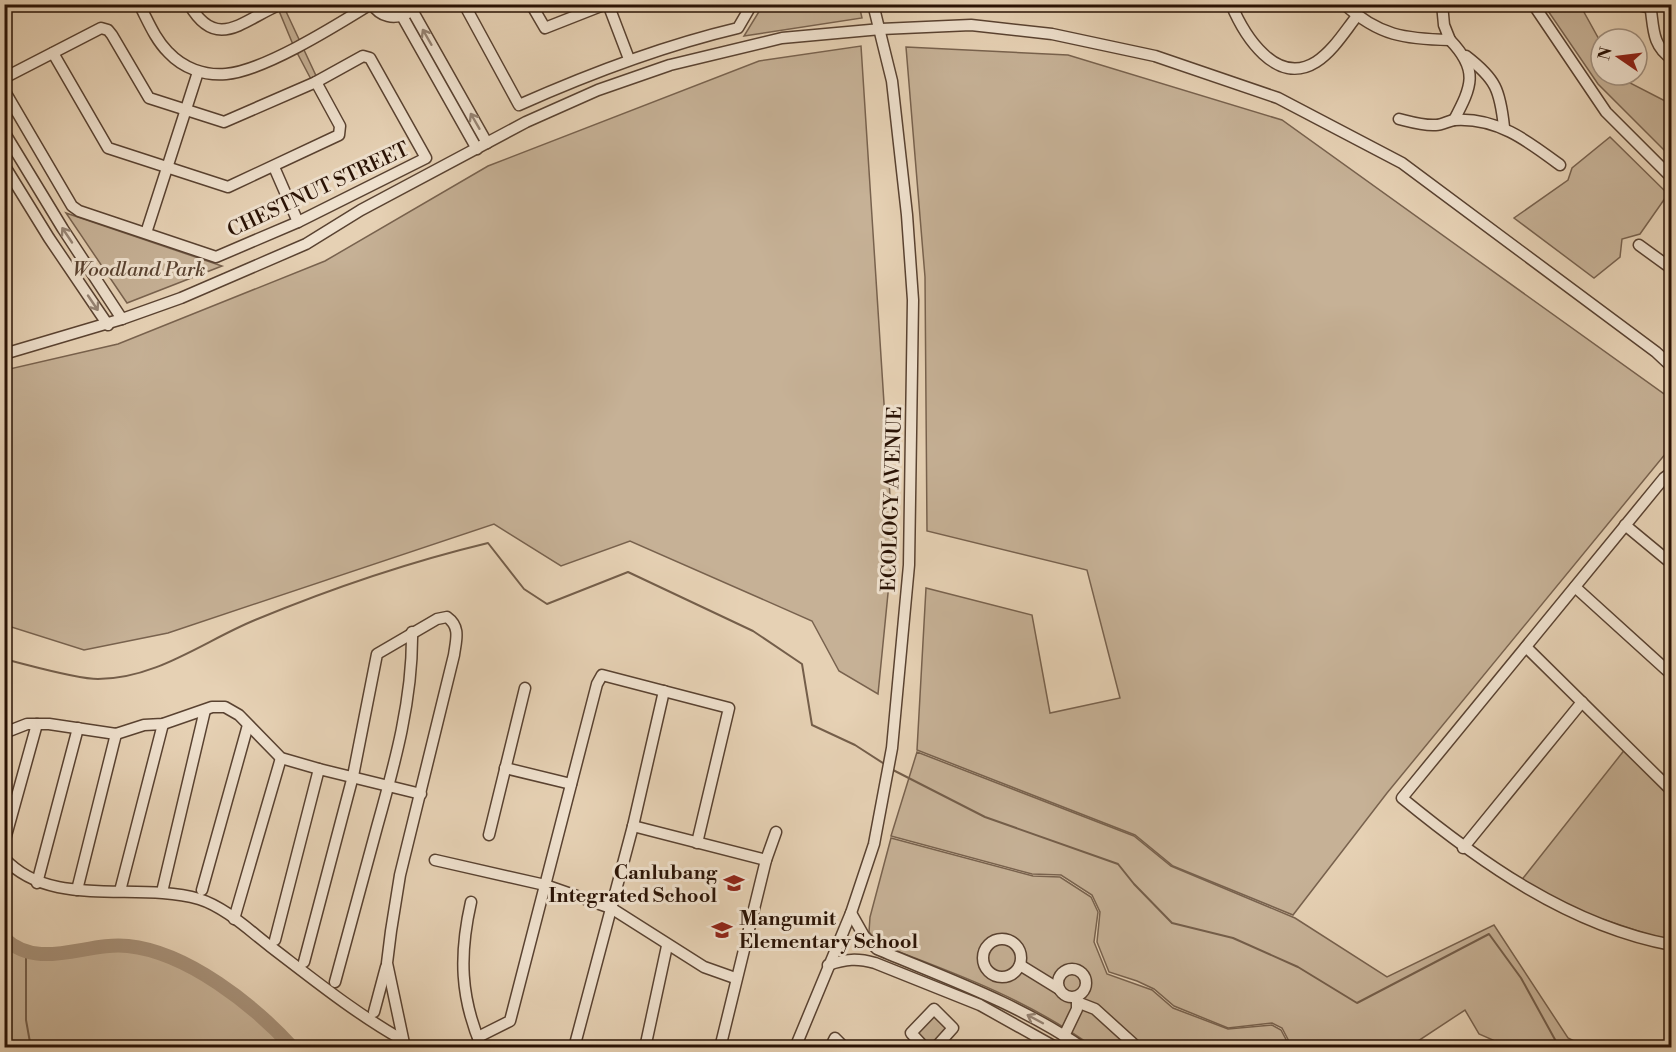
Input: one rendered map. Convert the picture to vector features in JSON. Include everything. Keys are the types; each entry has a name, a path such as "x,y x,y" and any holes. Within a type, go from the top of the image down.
{"street":[{"path":"4,9 14,4"},
{"path":"140,4 153,32 168,52 187,68 198,72 226,75 251,68 325,32 371,4 385,16 410,10 439,70 482,146"},
{"path":"189,4 201,22 215,30 233,29 280,5"},
{"path":"464,4 519,105 629,59 681,42 738,28 752,4"},
{"path":"531,4 545,28 607,4 629,59"},
{"name":"ECOLOGY AVENUE","path":"795,1047 851,914 874,844 892,748 909,565 913,300 898,133 880,29 873,4"},
{"path":"1231,4 1258,50 1275,64 1289,67 1305,67 1322,57 1357,16"},
{"path":"1344,4 1357,16 1400,37 1450,40"},
{"path":"1442,4 1450,40 1485,70 1498,88 1504,127"},
{"path":"1533,4 1606,112 1671,178"},
{"path":"1633,4 1651,6 1654,40 1661,51 1671,59"},
{"path":"4,354 122,320 181,298 306,244 361,210 526,122 598,90 670,65 782,38 880,29 970,25 1052,34 1155,56 1278,98 1402,164 1656,352 1671,367"},
{"name":"CHESTNUT STREET","path":"4,78 101,28 108,30 149,98 224,122 316,82 363,56 370,58 426,158 298,222 216,257 79,211 72,206 4,90"},
{"path":"53,53 108,148 228,188 339,135 339,126 316,82"},
{"path":"1454,120 1467,90 1471,73 1464,54"},
{"path":"147,232 198,72"},
{"path":"1399,119 1422,125 1437,125 1454,120 1504,127 1522,137 1560,165"},
{"path":"4,132 122,320"},
{"path":"4,165 49,238 108,325"},
{"path":"274,167 298,222"},
{"path":"1639,245 1671,269"},
{"path":"1671,472 1402,798 1463,848 1518,885 1592,920 1671,945"},
{"path":"1626,525 1671,564"},
{"path":"1575,587 1671,675"},
{"path":"304,962 353,776 377,654 412,632 437,619 447,617 454,622 457,629 454,655 400,875 387,963 374,1012"},
{"path":"334,982 389,785 412,670 412,632"},
{"path":"1526,647 1671,791"},
{"path":"471,902 463,938 462,969 468,1009 480,1042 510,1021 597,684 602,675 729,708 697,843"},
{"path":"489,835 525,688"},
{"path":"574,1047 633,826 664,691"},
{"path":"1463,848 1582,702"},
{"path":"4,733 27,724 36,724 116,734 144,725 163,724 205,710 225,707 239,715 281,758 421,794"},
{"path":"162,892 205,710"},
{"path":"4,843 36,724"},
{"path":"120,891 163,724"},
{"path":"202,890 248,725"},
{"path":"37,883 78,728"},
{"path":"77,890 116,734"},
{"path":"234,919 281,758"},
{"path":"505,768 571,784"},
{"path":"275,940 319,769"},
{"path":"633,826 766,860"},
{"path":"720,1047 735,978 766,860 776,832"},
{"path":"4,858 17,873 37,883 77,890 162,892 202,900 234,919 369,1021 403,1043"},
{"path":"435,860 545,885 611,908 704,967 735,978"},
{"path":"851,914 864,936 878,949 986,993 1083,1047"},
{"path":"998,939 1014,944 1020,953 1020,965 1009,976 993,975 985,967 983,956 987,945 998,939"},
{"path":"645,1047 668,946"},
{"path":"828,965 843,960 859,959 897,971 980,1005 1057,1047"},
{"path":"897,971 900,959"},
{"path":"387,963 403,1043"},
{"path":"1020,965 1059,989 1065,996 1077,999 1095,1009 1138,1047"},
{"path":"1059,989 1060,976 1067,971 1075,970 1082,975 1086,983 1077,999 1074,1016 1064,1036"},
{"path":"930,984 935,973"},
{"path":"980,1005 993,975"},
{"path":"920,1046 911,1033 934,1009 953,1028 935,1047"},
{"path":"830,1047 835,1038 845,1047"}],"green space":[{"path":"283,5 318,80 313,83 294,47 277,6"},
{"path":"763,5 859,5 862,18 744,36"},
{"path":"1544,5 1580,5 1592,27 1589,27 1589,71"},
{"path":"861,46 893,543 878,694 839,671 812,621 630,541 561,566 494,524 168,633 84,650 5,625 5,370 118,344 325,261 488,166 759,61"},
{"path":"906,47 1068,55 1282,120 1671,399 1671,447 1387,793 1293,915 1173,866 1135,835 917,750 926,588 1032,615 1050,713 1120,698 1087,570 927,531 925,277"},
{"path":"1601,87 1638,87 1671,104 1671,157"},
{"path":"1610,137 1668,194 1640,234 1622,239 1620,257 1594,278 1514,218 1568,180 1572,168"},
{"name":"Woodland Park","path":"66,213 222,266 127,303"},
{"path":"1626,748 1671,794 1671,942 1593,916 1520,882"},
{"path":"917,752 1134,836 1171,866 1295,918 1387,977 1494,925 1568,1038 1586,1047 1498,1047 1493,1040 1479,1034 1465,1010 1409,1047 1292,1047 1282,1028 1272,1023 1228,1028 1174,1006 1154,989 1109,972 1097,942 1100,912 1092,895 1061,875 1032,874 891,836"},
{"path":"891,838 1033,876 1060,877 1091,897 1098,912 1094,942 1107,974 1152,990 1173,1008 1228,1029 1272,1025 1281,1030 1290,1047 1093,1047 1069,1030 1017,1001 964,977 881,945 869,932 870,917"},
{"path":"4,938 18,948 32,953 64,953 112,945 128,945 173,958 196,969 239,998 293,1047 5,1047"},
{"path":"933,1013 949,1027 930,1047 915,1033"}],"waterway":[{"path":"4,659 65,674 98,679 140,673 160,666 255,620 312,598 370,577 488,543 524,589 547,604 628,572 753,631 802,664 812,725 855,745 886,765"},
{"path":"893,770 985,817 1118,864 1172,923 1233,938 1298,967 1357,1003 1489,934 1521,978 1558,1045 1564,1048"},
{"path":"4,938 18,948 32,953 64,953 96,947 128,946 150,950 173,958 218,983 239,998 293,1048"},
{"path":"26,951 26,1020 31,1048"}],"place":[{"name":"Canlubang Integrated School","path":"734,883"},
{"name":"Mangumit Elementary School","path":"722,930"}]}
